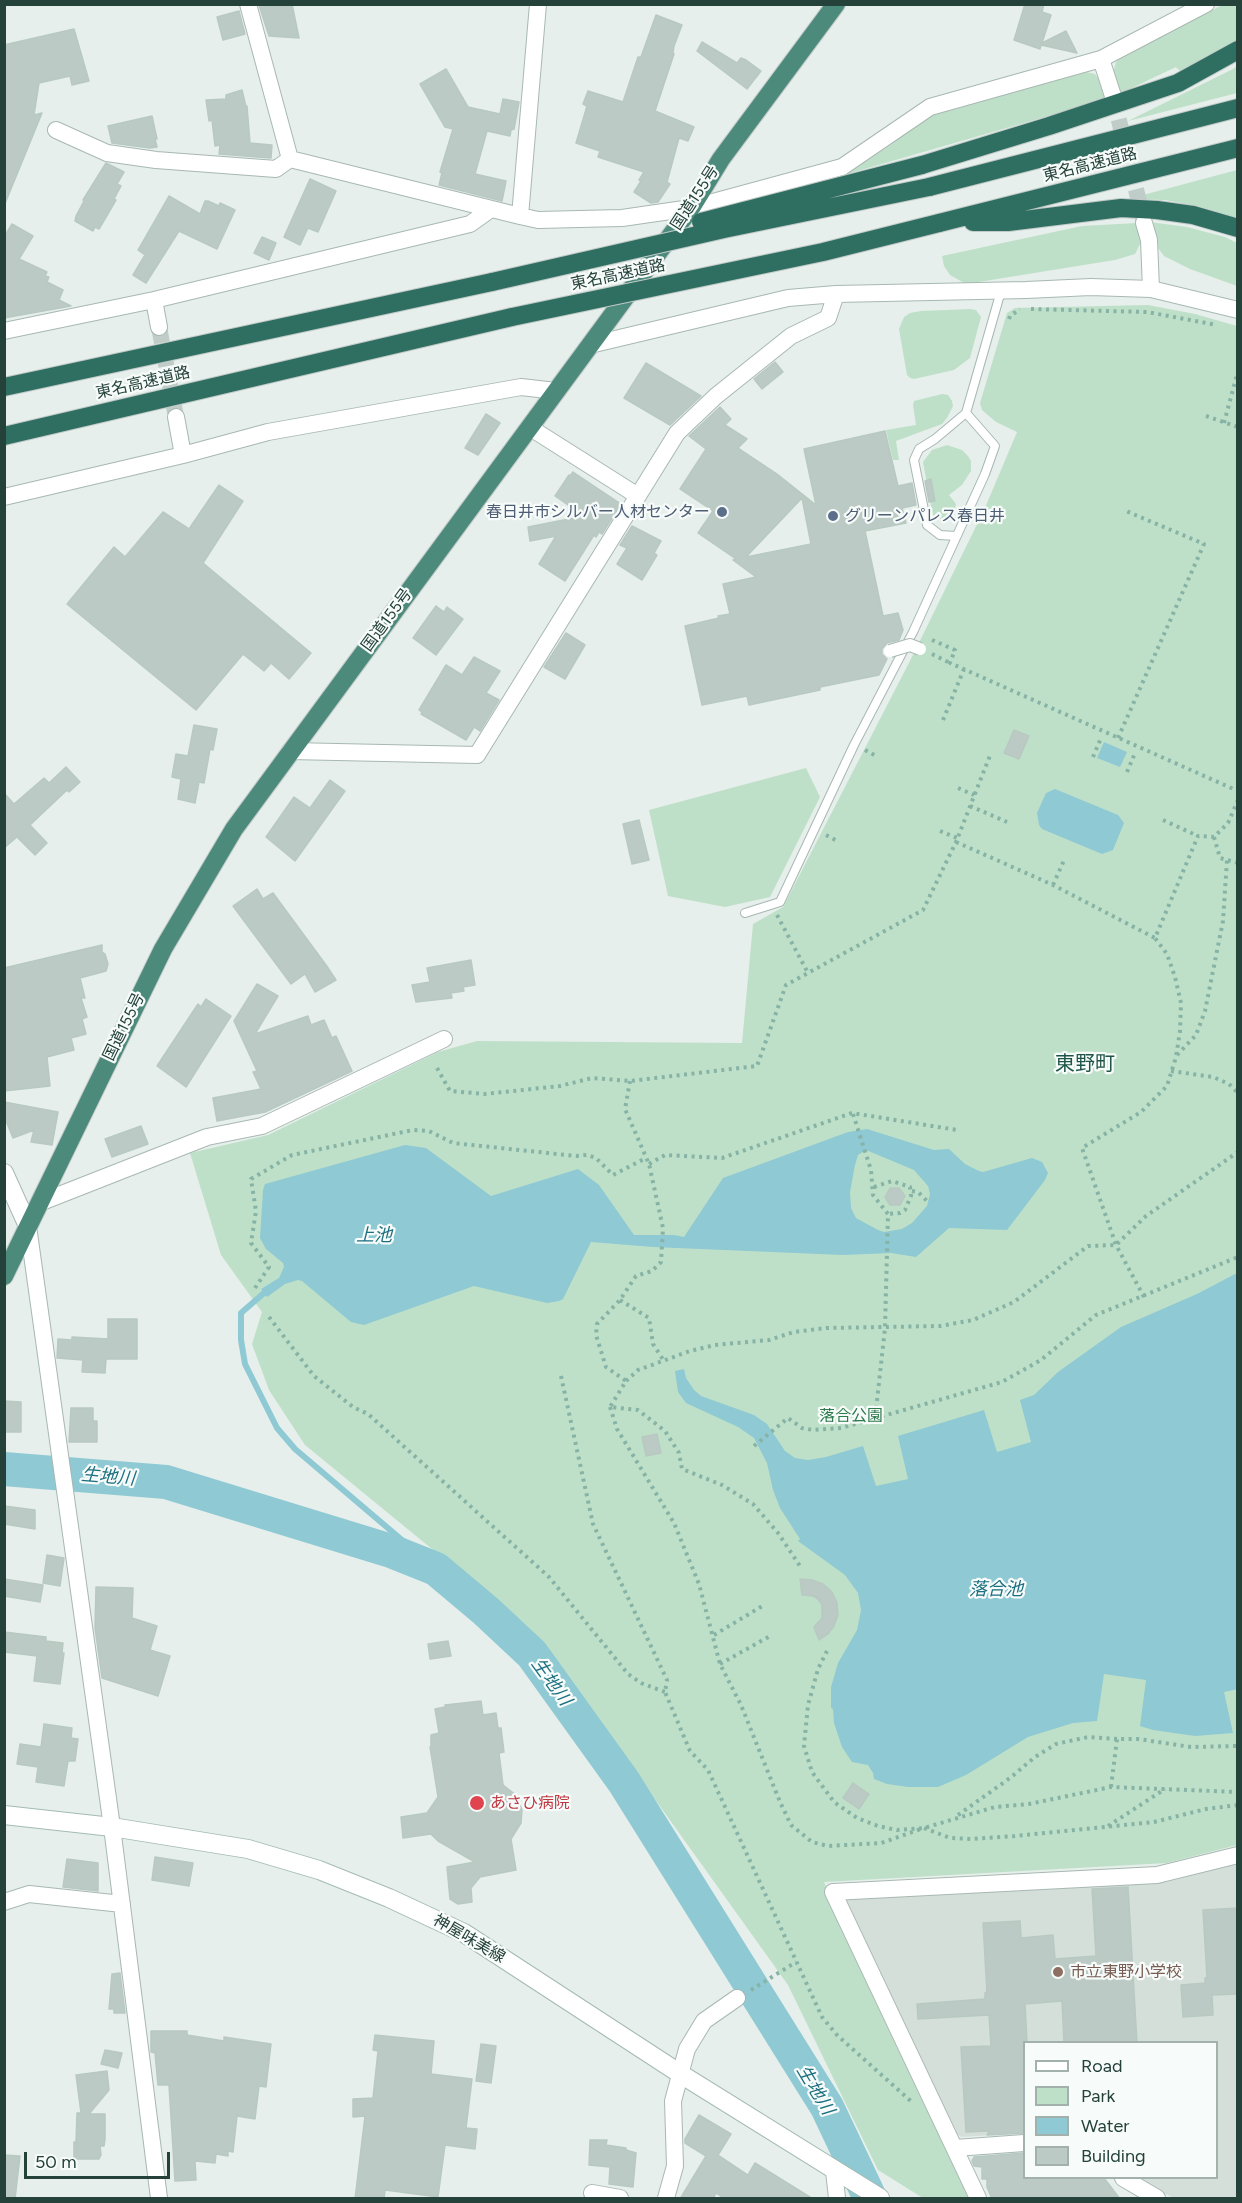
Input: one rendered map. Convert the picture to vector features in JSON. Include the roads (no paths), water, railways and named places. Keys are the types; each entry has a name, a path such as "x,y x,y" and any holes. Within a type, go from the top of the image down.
{"highway":[{"name":"国道155号","path":"4,1276 163,949 234,829 691,208 720,159 836,4"},
{"path":"492,282 726,215 922,165 1049,126 1178,83 1238,50"},
{"name":"東名高速道路","path":"4,387 492,282 724,229 929,187 1238,108"},
{"name":"東名高速道路","path":"4,436 512,317 823,252 1238,148"},
{"path":"939,223 1008,222 1121,208 1193,215 1238,228"}],"main road":[{"path":"4,1173 28,1226"},
{"name":"神屋味美線","path":"4,1815 112,1827 248,1849 319,1870 389,1898 464,1933 880,2199"}],"street":[{"path":"248,4 290,159"},
{"path":"520,216 538,4"},
{"path":"56,130 107,153 276,169 290,159 538,220 622,218 691,208 842,167 930,107 1101,59 1206,4"},
{"path":"1101,59 1113,96"},
{"path":"4,331 154,300 470,224 491,209"},
{"path":"1144,223 1149,240 1151,289"},
{"path":"590,345 788,298 836,294 1091,287 1151,289 1238,310"},
{"path":"290,751 477,755 677,433 716,396 791,336 828,318 836,294"},
{"path":"154,300 159,327"},
{"path":"4,497 183,455 268,432 521,387 556,391"},
{"path":"176,417 183,455"},
{"path":"529,427 638,496"},
{"path":"890,651 910,645 920,649"},
{"path":"39,1203 207,1137 262,1126 444,1039"},
{"path":"28,1226 112,1827 159,2199"},
{"path":"978,2199 833,1892 1156,1875 1238,1855"},
{"path":"4,1902 29,1894 122,1904"},
{"path":"666,2199 675,2166 673,2102 687,2049 704,2020 737,1998"},
{"path":"954,2148 1023,2143"},
{"path":"834,2171 837,2199"},
{"path":"1125,2179 1156,2199"},
{"path":"592,2193 620,2199"}],"lane":[{"path":"956,536 940,535 927,525 914,460 919,449 966,413 1001,291"},
{"path":"744,913 780,902 854,745 913,632 985,474 995,446 966,413"}],"water":[{"path":"1104,742 1127,752 1120,767 1097,758"},
{"path":"1055,789 1118,815 1124,823 1113,850 1102,854 1042,829 1037,813 1046,793"},
{"name":"上池","path":"867,1129 934,1150 949,1149 965,1164 983,1172 1032,1158 1042,1162 1048,1173 1007,1230 949,1228 916,1257 891,1253 843,1255 591,1242 563,1299 559,1301 547,1303 474,1286 364,1325 351,1322 302,1281 285,1284 267,1297 261,1289 279,1278 284,1267 283,1263 266,1249 260,1238 265,1184 405,1145 426,1148 491,1196 578,1169 599,1185 634,1235 684,1237 723,1178 848,1132","holes":["866,1150 914,1170 928,1186 930,1194 927,1206 912,1223 902,1229 884,1232 856,1218 851,1208 850,1192 858,1155"]},
{"name":"落合池","path":"1237,1273 1238,1689 1224,1692 1233,1733 1195,1736 1140,1726 1146,1680 1104,1674 1097,1721 1073,1723 1028,1737 966,1775 938,1787 908,1787 887,1784 874,1779 868,1765 852,1762 842,1747 831,1708 831,1687 838,1663 857,1630 861,1610 858,1593 845,1575 798,1541 800,1539 780,1508 767,1463 754,1438 738,1427 686,1403 678,1392 675,1371 684,1369 686,1378 701,1396 754,1415 767,1424 785,1451 795,1458 808,1460 826,1457 863,1446 876,1486 908,1479 898,1436 984,1410 997,1452 1031,1442 1020,1400 1034,1395 1058,1372 1121,1327 1197,1294"}],"waterway":[{"path":"264,1293 241,1313 241,1340 245,1364 277,1428 295,1449 436,1569"},
{"name":"生地川","path":"4,1469 166,1482 391,1551 436,1569 486,1611 532,1654 624,1782 827,2107 870,2198"}],"tunnel":[{"path":"1113,96 1144,222"},
{"path":"159,327 176,417"}],"place":[{"name":"春日井市シルバー人材センター","path":"722,512"},
{"name":"グリーンパレス春日井","path":"833,516"},
{"name":"あさひ病院","path":"477,1803"},
{"name":"市立東野小学校","path":"1058,1972"}],"district":[{"name":"東野町","path":"1085,1064"}],"park label":[{"name":"落合公園","path":"851,1416"}]}
